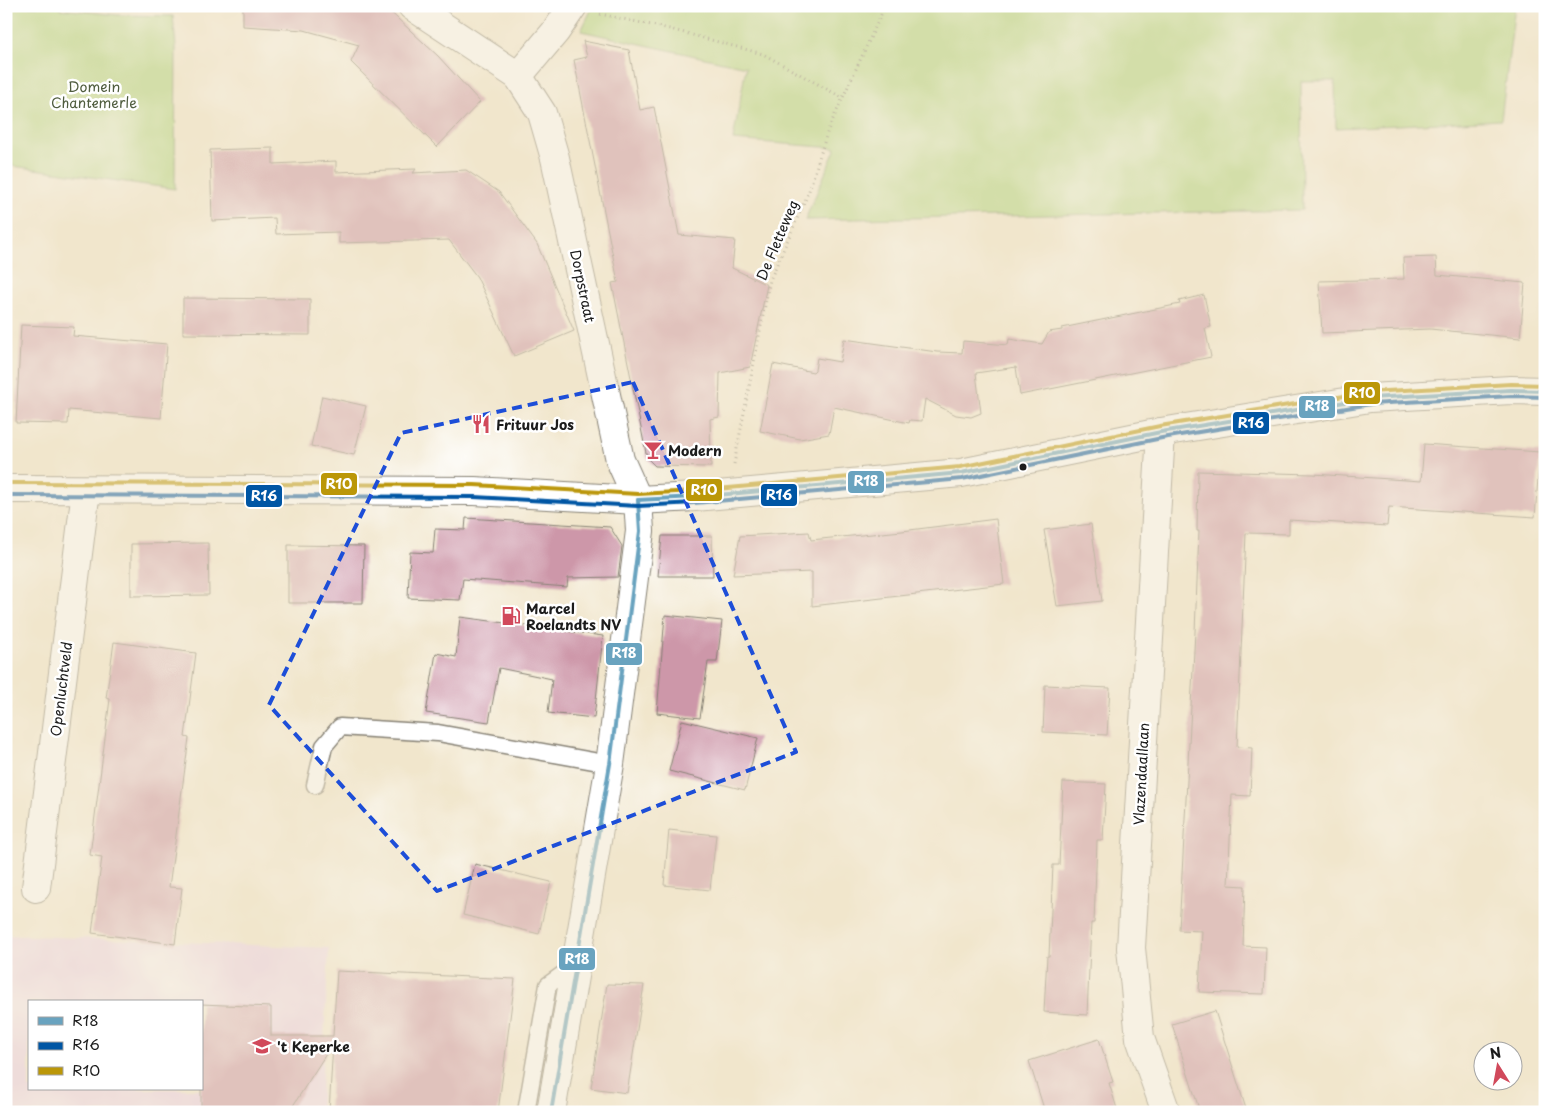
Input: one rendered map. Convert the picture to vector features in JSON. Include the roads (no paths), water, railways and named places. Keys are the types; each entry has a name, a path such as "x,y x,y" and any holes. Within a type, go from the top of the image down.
{"street":[{"name":"Dorpstraat","path":"412,6 518,76 542,113 552,149 620,460 638,500"},
{"path":"518,76 556,31 583,9"},
{"path":"6,489 474,491 638,500 728,495 961,473 1161,432 1370,398 1510,390 1545,391"},
{"name":"Vlazendaallaan","path":"1161,432 1131,948 1140,1038 1166,1112"},
{"name":"Openluchtveld","path":"36,888 86,490"},
{"path":"551,1112 610,764 640,531 638,500"}],"lane":[{"path":"315,785 324,746 340,727 438,733 610,764"},
{"path":"526,1112 548,985 576,965"}],"place":[{"name":"Frituur Jos","path":"481,424"},
{"name":"Modern","path":"653,450"},
{"name":"Marcel Roelandts NV","path":"511,616"},
{"name":"'t Keperke","path":"262,1046"}],"park label":[{"name":"Domein Chantemerle","path":"94,94"}]}
